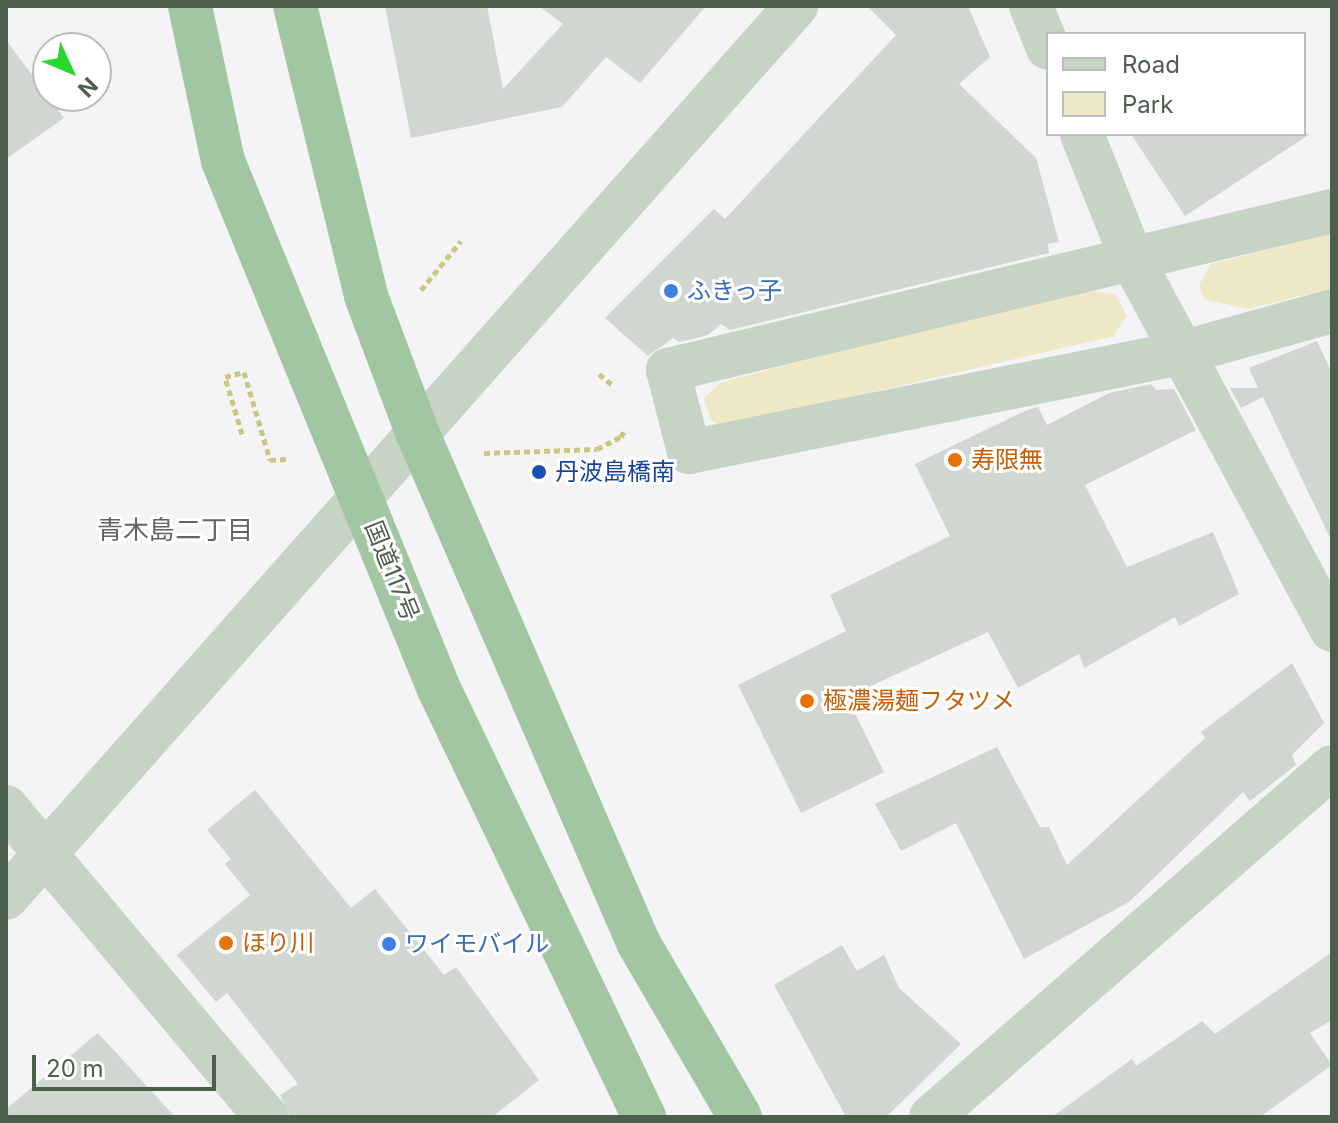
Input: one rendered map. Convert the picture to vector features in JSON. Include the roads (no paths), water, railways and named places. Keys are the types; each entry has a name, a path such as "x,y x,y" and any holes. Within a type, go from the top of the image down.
{"highway":[{"name":"国道117号","path":"190,6 223,161 439,689 644,1117"},
{"path":"295,6 366,296 417,432 639,944 740,1117"}],"street":[{"path":"6,898 796,6"},
{"path":"1031,6 1046,43"},
{"path":"1083,136 1132,259 1332,630"},
{"path":"1332,211 668,370 689,452 1181,353 1332,311"},
{"path":"931,1117 1332,767"},
{"path":"6,807 266,1117"}],"place":[{"name":"ふきっ子","path":"671,291"},
{"name":"寿限無","path":"955,460"},
{"name":"丹波島橋南","path":"539,472"},
{"name":"極濃湯麺フタツメ","path":"807,701"},
{"name":"ほり川","path":"226,943"},
{"name":"ワイモバイル","path":"389,944"}],"district":[{"name":"青木島二丁目","path":"175,530"}]}
